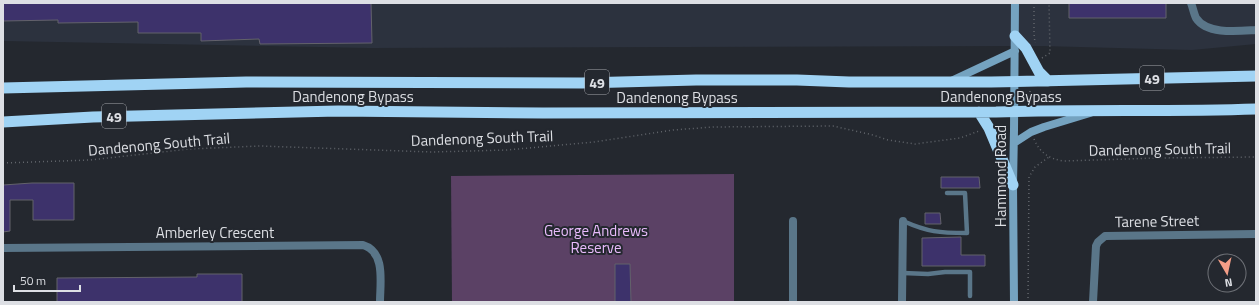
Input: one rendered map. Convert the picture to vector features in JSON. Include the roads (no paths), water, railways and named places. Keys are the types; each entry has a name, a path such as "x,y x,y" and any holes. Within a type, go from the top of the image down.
{"highway":[{"path":"1015,36 1026,48 1039,72 1048,81"},
{"name":"Dandenong Bypass","path":"3,88 246,82 582,83 797,80 849,82 1014,82 1256,76"},
{"name":"Dandenong Bypass","path":"3,122 107,116 323,111 543,113 1098,112 1256,109"},
{"path":"979,112 989,128 1013,185"}],"main road":[{"name":"Hammond Road","path":"1014,302 1013,185 1015,3"},
{"path":"948,82 1015,51"},
{"path":"1014,143 1031,132 1044,127 1098,112"}],"street":[{"path":"1191,3 1197,19 1210,29 1228,31 1256,30"},
{"path":"902,302 903,221"},
{"path":"793,302 794,222"},
{"name":"Tarene Street","path":"1093,302 1096,246 1105,236 1256,234"},
{"name":"Amberley Crescent","path":"3,248 363,245 371,249 378,260 380,302"}],"lane":[{"path":"903,221 921,229 938,232 967,233 965,193 947,193"},
{"path":"902,273 928,274 970,272 970,296"}],"park label":[{"name":"George Andrews Reserve","path":"596,238"}]}
